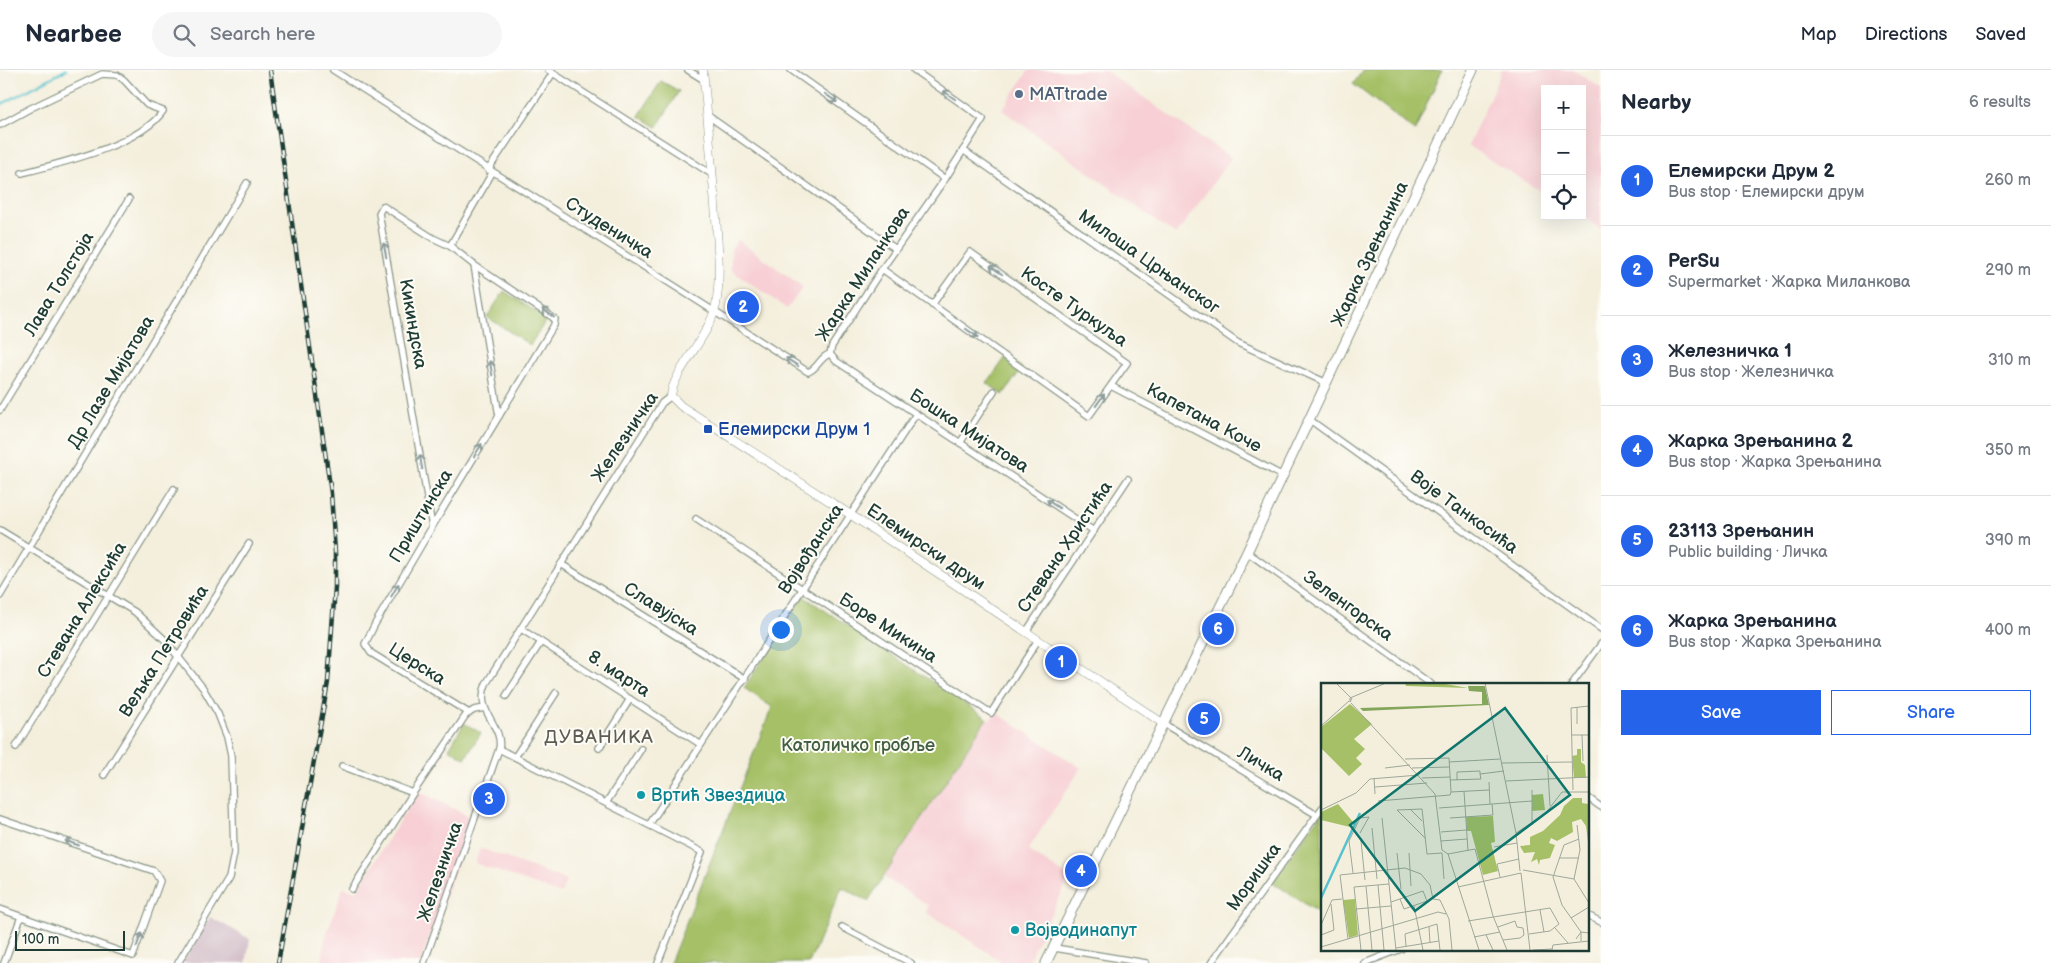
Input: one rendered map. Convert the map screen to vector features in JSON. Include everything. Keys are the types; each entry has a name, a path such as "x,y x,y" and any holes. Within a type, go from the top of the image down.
{"main road":[{"name":"Жарка Зрењанина","path":"1046,963 1247,552 1473,70"}],"street":[{"name":"Студеничка","path":"333,70 714,311"},
{"path":"688,70 704,80"},
{"name":"Железничка","path":"424,963 499,749 498,736 482,701 486,684 662,403 671,396 674,385 701,341 714,311 719,287 719,271 713,175 703,70"},
{"path":"791,70 945,179"},
{"name":"Жарка Миланкова","path":"714,311 808,372 824,356 830,354 832,346 882,269 945,179 983,119 914,70"},
{"path":"450,246 490,171 550,72 713,175"},
{"path":"0,126 31,108 102,74 117,75 147,105 162,110 156,121 135,135 80,158 22,174"},
{"path":"707,115 896,249"},
{"name":"Милоша Црњанског","path":"963,150 1238,342 1327,383"},
{"name":"Др Лазе Мијатова","path":"0,596 247,183"},
{"name":"Лава Толстоја","path":"0,410 129,199"},
{"name":"Кикиндска","path":"432,527 379,210 385,206 416,228 450,246"},
{"name":"Приштинска","path":"370,632 554,325 555,319 474,265 450,246"},
{"name":"Косте Туркуља","path":"882,269 1089,416 1127,363 970,252 932,304"},
{"path":"474,265 499,416"},
{"name":"Бошка Мијатова","path":"830,354 836,361 1094,531"},
{"name":"Капетана Коче","path":"1110,386 1283,476"},
{"path":"960,443 994,390"},
{"name":"Елемирски друм","path":"671,396 681,406 851,515 1164,724"},
{"name":"Војвођанска","path":"649,825 916,414"},
{"name":"Воје Танкосића","path":"1310,420 1601,629"},
{"name":"Стевана Христића","path":"1026,632 1128,479"},
{"name":"Стевана Алексића","path":"16,747 174,489"},
{"name":"Боре Микина","path":"696,519 991,713 1038,640"},
{"path":"0,530 109,595 143,619 179,656 210,698 218,714 227,737 231,756 234,853 229,878 178,963"},
{"name":"Вељка Петровића","path":"104,775 249,544"},
{"name":"Зеленгорска","path":"1247,552 1430,683"},
{"name":"Славујска","path":"561,564 745,679"},
{"name":"8. марта","path":"521,629 700,744"},
{"name":"Церска","path":"370,632 365,644 371,653 469,713"},
{"path":"506,696 541,642"},
{"path":"1573,683 1601,644"},
{"path":"515,757 556,693"},
{"path":"598,748 630,699"},
{"path":"352,889 413,793 469,713 485,708"},
{"name":"Личка","path":"1164,724 1317,815"},
{"path":"499,749 702,852 658,963"},
{"path":"606,803 640,749"},
{"path":"342,766 413,793"},
{"path":"1588,798 1601,807"},
{"name":"Моришка","path":"1211,963 1321,809"},
{"path":"0,818 154,871 160,878 160,884 133,956 0,910"},
{"path":"1588,916 1601,922"},
{"path":"4,963 21,917"},
{"path":"842,927 911,963"},
{"path":"1054,948 1146,963"},
{"path":"1365,963 1398,950"}],"shaded area":[{"path":"1029,70 1104,70 1231,158 1176,235 1002,110"},
{"path":"1502,70 1573,70 1601,88 1601,229 1586,220 1586,85 1541,85 1541,192 1468,146"},
{"path":"738,240 803,287 787,309 731,270 731,249"},
{"path":"995,712 1081,768 1028,850 1069,878 1027,963 1004,963 926,912 929,906 884,877 987,718 990,720"},
{"path":"418,791 474,819 420,963 322,963 325,939 343,888 357,891"},
{"path":"480,848 566,880 561,894 475,863"},
{"path":"210,917 250,939 246,963 182,963"}],"green space":[{"path":"1363,70 1442,70 1415,131 1353,84"},
{"path":"661,81 679,91 657,127 639,116"},
{"path":"504,291 547,319 530,345 487,317"},
{"path":"1006,357 1022,368 1003,395 987,383"},
{"name":"Католичко гробље","path":"803,596 987,718 868,901 842,887 809,963 670,963 772,707 744,688"},
{"path":"464,723 481,733 465,758 449,749"},
{"path":"1321,813 1321,914 1272,882"}],"waterway":[{"path":"0,105 66,70"}],"railway":[{"path":"270,70 331,493 335,552 335,587 328,682 278,963"}],"place":[{"name":"MATtrade","path":"1019,94"},
{"name":"PerSu","path":"743,307"},
{"name":"Елемирски Друм 1","path":"708,429"},
{"name":"Жарка Зрењанина","path":"1218,629"},
{"name":"Елемирски Друм 2","path":"1061,662"},
{"name":"23113 Зрењанин","path":"1204,719"},
{"name":"Вртић Звездица","path":"641,795"},
{"name":"Железничка 1","path":"489,799"},
{"name":"Жарка Зрењанина 2","path":"1081,871"},
{"name":"Војводинапут","path":"1015,930"}],"district":[{"name":"ДУВАНИКА","path":"599,737"}]}
